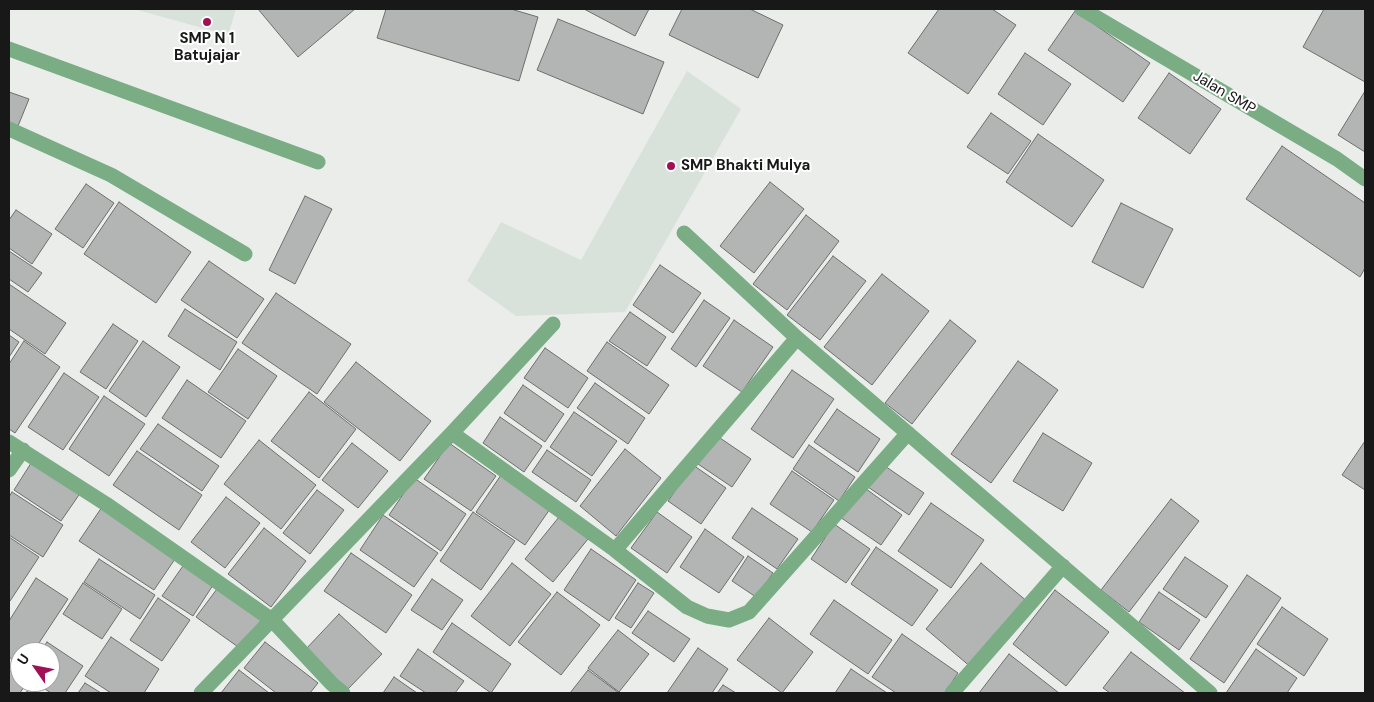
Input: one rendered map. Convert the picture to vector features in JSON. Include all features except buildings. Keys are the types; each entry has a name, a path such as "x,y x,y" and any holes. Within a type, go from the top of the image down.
{"street":[{"name":"Jalan SMP","path":"1082,9 1337,159 1365,179"},
{"path":"9,49 318,162"},
{"path":"9,130 111,175 245,254"},
{"path":"684,233 797,338 1210,693"},
{"path":"201,693 553,324"},
{"path":"615,550 797,338"},
{"path":"452,432 615,550 687,607 707,616 729,620 750,612 908,433"},
{"path":"9,442 106,504 272,620 332,684 343,693"},
{"path":"9,470 23,450"},
{"path":"952,693 1062,566"}],"shaded area":[{"name":"SMP N 1 Batujajar","path":"134,9 236,9 228,35"},
{"name":"SMP Bhakti Mulya","path":"687,71 741,109 625,312 516,316 467,281 501,222 581,260"}],"place":[{"name":"SMP N 1 Batujajar","path":"207,22"},
{"name":"SMP Bhakti Mulya","path":"671,166"}]}
